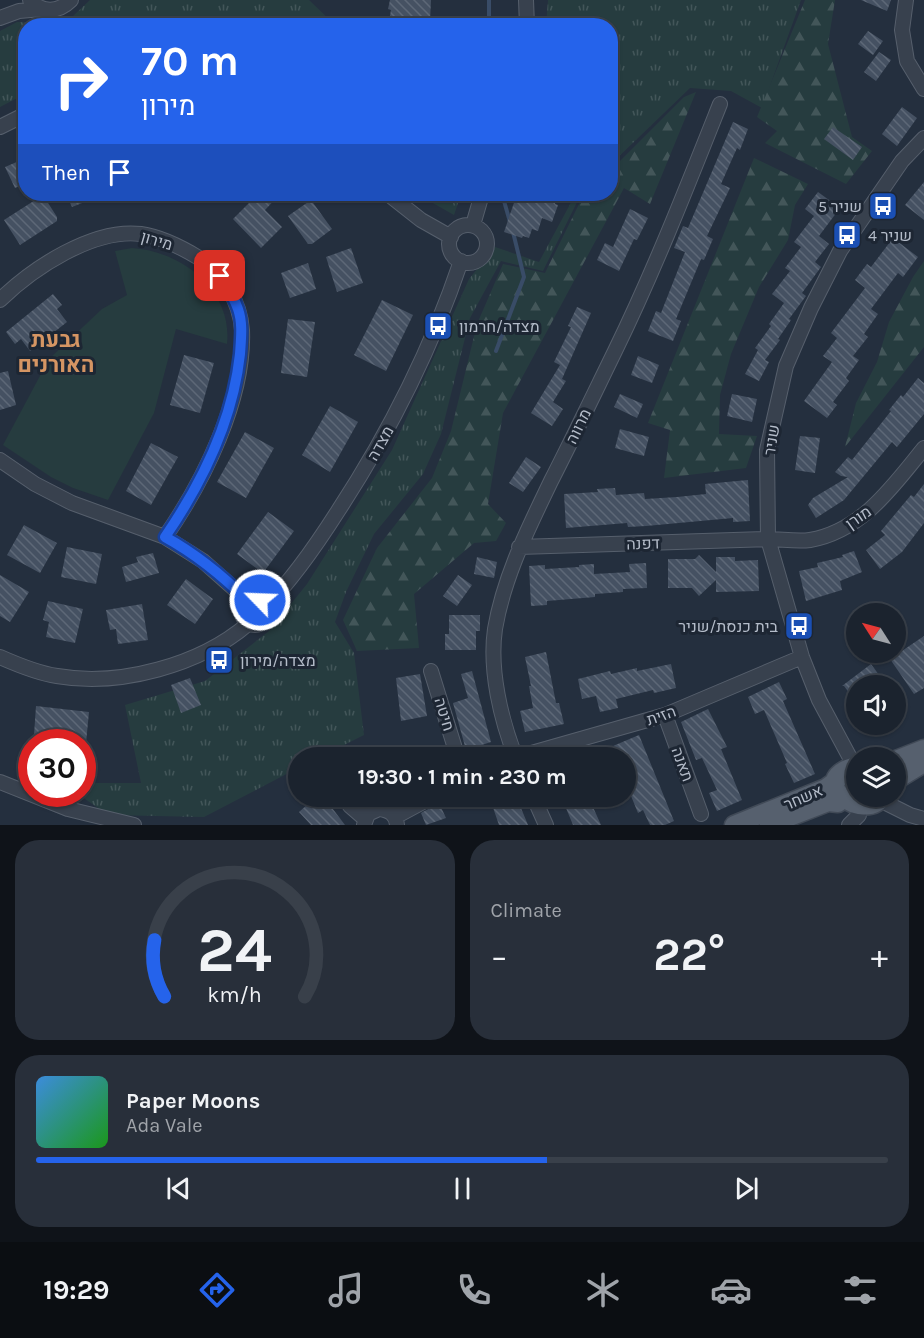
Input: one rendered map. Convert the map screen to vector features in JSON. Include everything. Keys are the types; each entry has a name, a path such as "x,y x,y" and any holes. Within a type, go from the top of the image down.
{"main road":[{"path":"906,756 924,749"},
{"path":"906,774 924,763"},
{"name":"אשחר","path":"734,825 825,788 846,770"},
{"path":"837,780 835,795 838,803 854,820 877,807"},
{"name":"אשחר","path":"768,825 828,802 838,803"}],"street":[{"path":"30,0 42,9"},
{"path":"0,18 19,10 58,9 71,0"},
{"path":"526,0 526,18"},
{"path":"906,0 902,30 907,61 924,90"},
{"name":"מרווה","path":"511,747 504,726 495,675 495,632 503,592 519,547 617,346 686,189 720,104"},
{"path":"0,127 18,118"},
{"name":"שניר","path":"846,749 819,700 802,657 768,539 767,450 786,366 811,308 840,251 902,161 924,138"},
{"path":"397,201 416,216 451,237"},
{"path":"473,225 480,201"},
{"path":"473,225 486,236 487,249 478,260 461,261 451,251 451,237 460,227 473,225"},
{"name":"מירון","path":"0,300 33,272 60,255 92,242 124,233 156,237 183,248 206,263 225,284 238,310 242,330 232,399 209,461 183,511 165,537"},
{"name":"מצדה","path":"266,606 309,554 346,500 384,436 432,339 461,261"},
{"name":"מורן","path":"768,539 809,540 839,531 881,501 924,448"},
{"path":"0,460 35,483 72,503 165,537 215,571 248,601"},
{"name":"דפנה","path":"519,547 768,539"},
{"path":"0,657 56,676 86,680 118,678 146,672 192,657 227,640 248,624 263,623 268,613 266,606 260,600 248,601 243,607 242,614 248,624"},
{"name":"הזית","path":"551,747 665,715 802,657"},
{"name":"חיטה","path":"431,671 455,747"},
{"name":"תאנה","path":"665,715 701,813"},
{"path":"0,782 68,809 134,825"},
{"path":"352,807 364,822 373,810 379,808 391,812 396,821 417,807"},
{"path":"538,807 546,825"},
{"path":"896,807 910,815 924,819"}],"green space":[{"path":"90,0 309,0 328,18 67,18 72,17"},
{"path":"548,0 801,0 762,108 731,91 690,88 618,157 618,18 547,18"},
{"path":"805,0 835,0 828,44 852,137 872,151 846,184 765,143 777,131 757,117"},
{"path":"17,22 18,98 0,107 0,31"},
{"path":"696,92 650,204 624,188 618,199 618,163 684,97"},
{"path":"754,158 808,184 795,205 788,240 759,287 731,354 720,395 719,434 757,436 746,468 664,478 670,430 648,423"},
{"path":"429,201 459,201 454,215"},
{"path":"572,201 578,201 543,271 501,261 470,318 441,434 423,474 374,534 346,592 335,622 354,653 364,735 340,747 288,747 288,773 204,817 108,815 96,807 96,783 141,783 125,705 205,681 269,631 307,584 392,450 469,279 495,247 539,262"},
{"path":"581,201 617,201 503,413 488,504 506,523 496,541 474,543 414,594 419,648 357,651 343,620 377,548 432,478 451,431 477,324 503,264 545,273"},
{"path":"132,248 168,257 185,265 200,277 222,307 227,324 227,344 176,329 154,413 108,500 73,488 51,477 3,445 49,359 102,309 127,295 115,251"},
{"path":"924,261 924,347 845,447 856,403 877,362 889,322"}],"building":[{"path":"390,0 431,0 430,18 390,18 391,10 388,9"},
{"path":"861,0 891,0 887,11"},
{"path":"868,31 883,41 873,55 858,44"},
{"path":"879,52 891,60 876,81 864,72"},
{"path":"902,107 917,118 897,146 882,134"},
{"path":"733,122 748,129 740,150 737,148 721,184 730,188 707,236 713,239 704,260 701,259 676,319 681,321 673,341 648,331 656,311 661,313 685,252 674,248 683,226 688,228"},
{"path":"833,127 862,147 853,160 824,139"},
{"path":"18,161 18,187 15,188 5,167"},
{"path":"924,182 924,220 905,205"},
{"path":"818,192 840,208 819,236 829,244 815,262 821,267 802,293 806,296 789,319 791,320 778,339 780,340 765,360 769,362 759,381 745,374 758,350 755,348 784,303 772,294 790,271 785,268 801,247 794,242 814,216 805,209"},
{"path":"34,201 47,201 57,217 57,221 20,245 4,220"},
{"path":"69,201 87,201 72,207"},
{"path":"251,201 273,201 265,210 282,227 261,248 233,219"},
{"path":"312,201 332,229 312,244 308,244 288,216"},
{"path":"515,201 556,201 555,204 558,205 552,222 542,218 538,231 532,229 529,238 504,232"},
{"path":"630,209 648,218 637,240 634,239 619,271 597,260 605,243 613,247"},
{"path":"893,238 918,257 903,277 898,273 871,309 878,314 864,334 868,337 853,356 859,360 846,378 849,381 833,402 837,405 827,418 804,401 832,362 823,356 837,338 831,333 865,288 855,280 867,264 871,267"},
{"path":"351,248 363,283 337,292 326,257"},
{"path":"308,263 316,289 290,298 281,273"},
{"path":"53,294 62,305 57,309 67,322 30,351 21,339 15,344 6,332"},
{"path":"382,300 413,315 386,371 354,355"},
{"path":"577,307 591,313 562,379 566,381 553,402 563,409 552,426 531,413 560,365 554,362 571,327 568,326"},
{"path":"288,319 315,322 307,377 281,373"},
{"path":"184,355 214,363 200,413 170,405"},
{"path":"638,356 659,365 652,383 631,375"},
{"path":"8,371 16,405 0,410 0,373"},
{"path":"918,378 924,383 924,414 897,447 892,442 844,500 816,518 808,505 813,498 848,477 835,472 848,457 852,460 901,395 903,397"},
{"path":"620,394 643,404 637,418 614,407"},
{"path":"732,394 757,399 752,422 727,416"},
{"path":"330,406 358,422 330,472 302,455"},
{"path":"620,429 649,437 644,456 615,448"},
{"path":"245,432 274,448 246,498 217,482"},
{"path":"800,436 820,438 815,473 795,470"},
{"path":"151,443 178,457 151,505 126,491"},
{"path":"526,457 541,467 523,492 509,483"},
{"path":"748,480 750,521 733,522 733,518 646,526 628,527 627,523 566,528 564,494 598,492 597,489 615,488 616,495 644,493 645,499 677,497 706,494 705,484"},
{"path":"924,484 924,523 902,552 880,569 866,550 885,535 881,531 911,495 914,497"},
{"path":"268,512 294,531 263,573 237,554"},
{"path":"24,525 57,543 40,573 7,555"},
{"path":"67,547 102,554 96,584 61,577"},
{"path":"854,551 862,572 840,581 842,590 806,601 799,571 818,567 817,563 843,557 842,555"},
{"path":"153,553 159,573 126,582 122,567 138,562 136,557"},
{"path":"699,555 716,572 716,557 735,557 735,561 758,560 759,591 716,592 716,580 699,596 692,588 668,588 668,559 695,559"},
{"path":"477,557 497,562 494,578 474,574"},
{"path":"646,563 647,588 623,589 623,592 547,601 547,605 531,606 529,566 545,565 545,569 594,564 594,574 630,572 629,564"},
{"path":"0,575 29,592 10,622 0,616"},
{"path":"458,575 472,585 457,606 443,596"},
{"path":"186,579 213,599 195,624 167,605"},
{"path":"48,601 83,609 75,643 46,637 49,622 43,620"},
{"path":"142,604 148,640 118,644 116,629 110,630 106,610"},
{"path":"449,615 480,615 480,631 476,631 476,650 445,650 445,634 449,634"},
{"path":"924,636 924,688 914,694 906,682 906,675 901,675 893,663 906,663 906,648"},
{"path":"546,652 556,703 559,703 564,724 525,732 520,711 533,708 525,657"},
{"path":"671,664 676,688 654,693 653,690 616,699 618,708 600,712 596,696 582,699 578,679 610,671 611,674"},
{"path":"871,664 879,675 856,675"},
{"path":"472,671 491,742 475,747 465,747 453,703 468,698 461,674"},
{"path":"420,674 427,716 401,721 396,678"},
{"path":"190,678 201,705 181,713 171,685"},
{"path":"779,682 787,699 783,701 815,774 794,783 764,710 755,714 748,697"},
{"path":"36,706 89,712 87,729 34,729"},
{"path":"708,709 727,747 721,749 742,800 717,811 709,793 717,790 702,758 696,760 681,722"},
{"path":"639,735 674,821 665,825 650,825 643,810 638,813 636,807 636,747 613,746"},
{"path":"305,807 331,807 345,825 311,825 299,812"},
{"path":"432,807 441,807 446,818 426,825 421,813"},
{"path":"493,807 521,807 528,825 499,825"},
{"path":"566,807 593,807 601,825 573,825"}],"waterway":[{"path":"489,0 489,18"},
{"path":"504,201 510,222"},
{"path":"496,351 524,277 513,232"}],"place":[{"name":"שניר 5","path":"883,206"},
{"name":"שניר 4","path":"847,235"},
{"name":"מצדה/חרמון","path":"438,326"},
{"name":"בית כנסת/שניר","path":"799,626"},
{"name":"מצדה/מירון","path":"219,660"}],"district":[{"name":"גבעת האורנים","path":"56,352"}],"route":[{"path":"220,276 231,292 242,330 232,399 209,461 183,511 165,537 215,571 248,601 260,600"}]}
